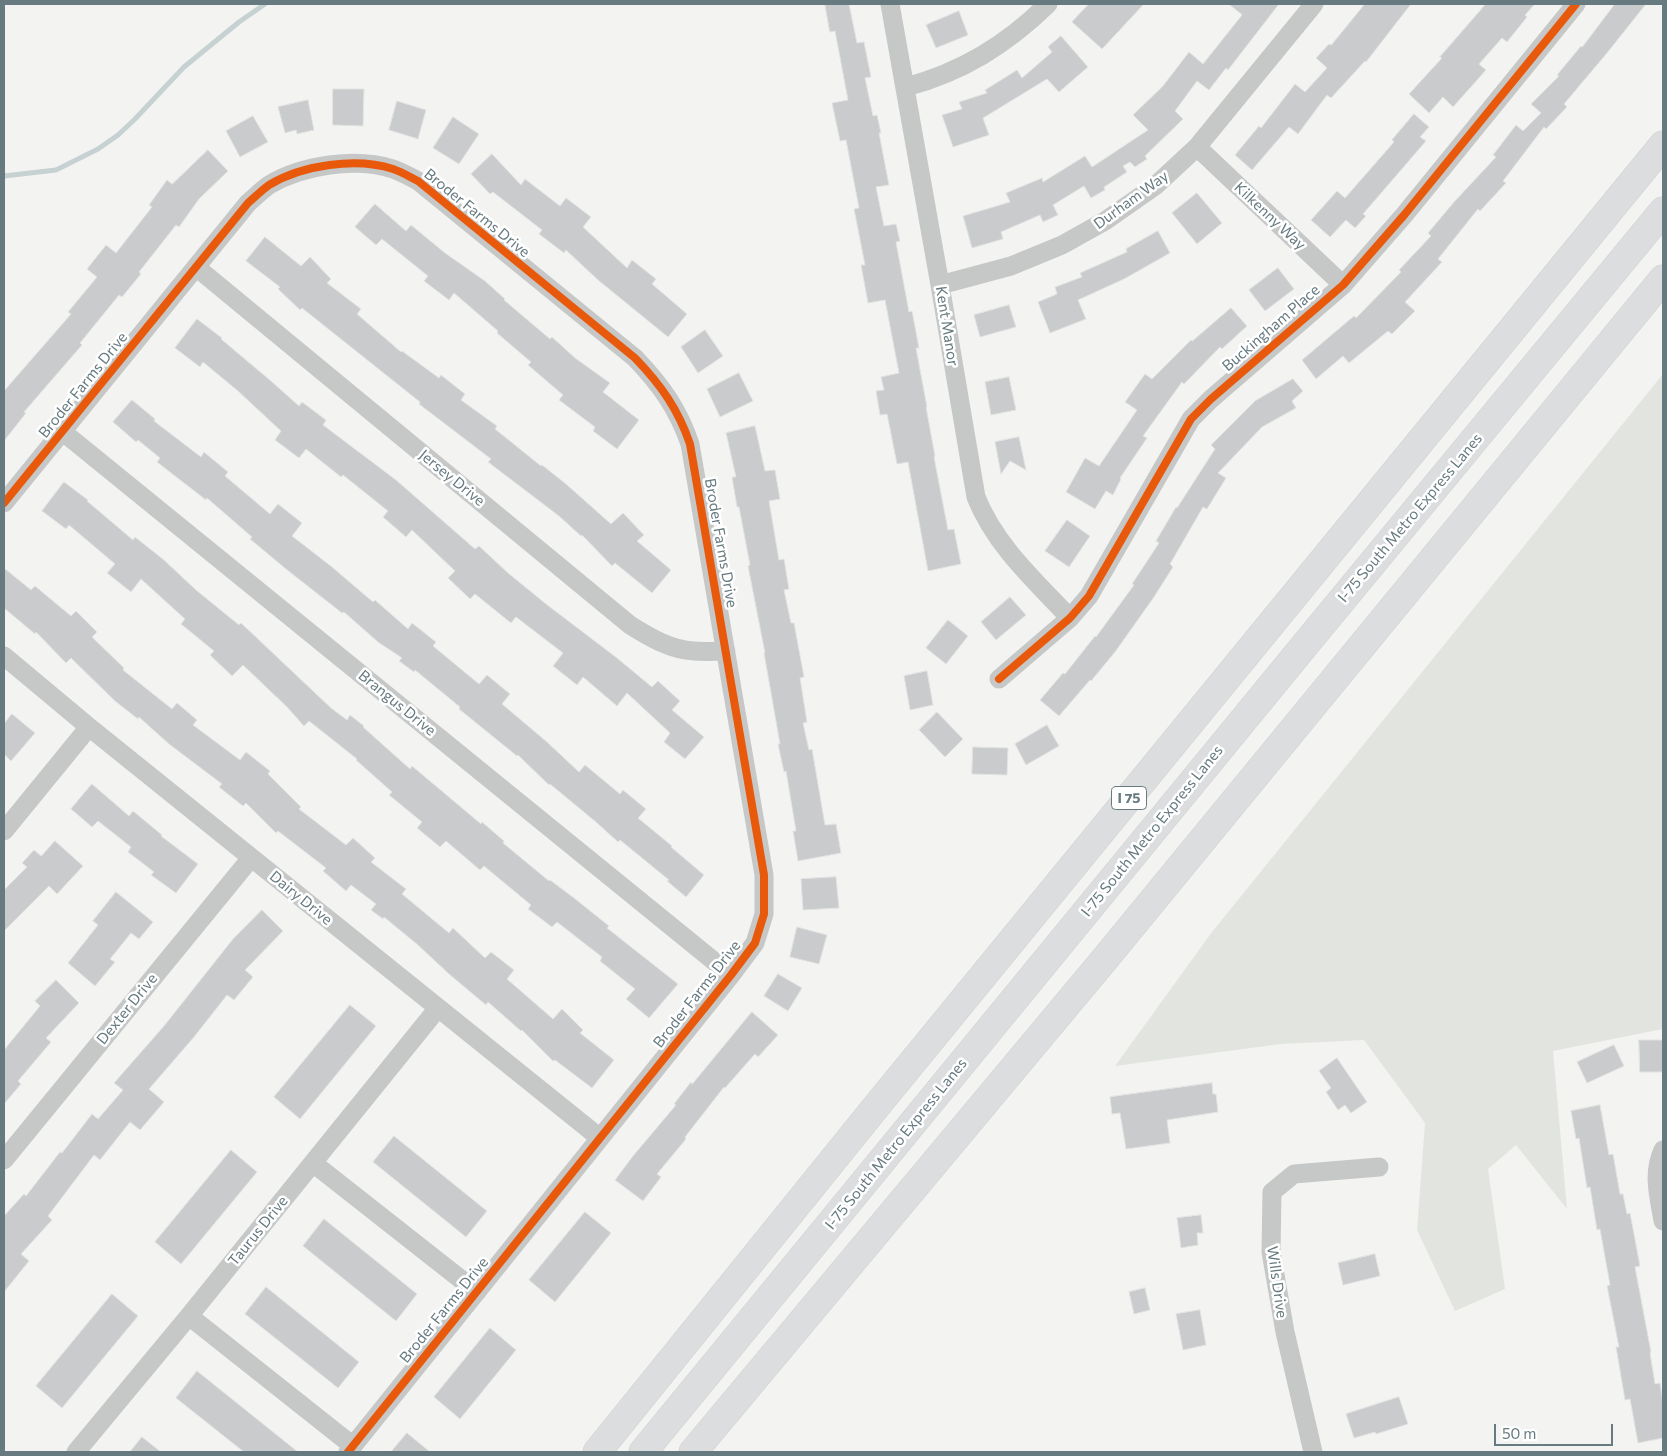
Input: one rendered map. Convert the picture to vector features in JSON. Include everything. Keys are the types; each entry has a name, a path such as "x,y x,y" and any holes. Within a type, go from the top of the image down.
{"highway":[{"name":"I 75","path":"597,1452 1663,145"},
{"name":"I-75 South Metro Express Lanes","path":"643,1452 1663,210"},
{"path":"693,1452 1104,960 1663,279"}],"street":[{"name":"Kent Manor","path":"890,4 976,497 983,515 996,536 1070,618"},
{"path":"906,87 953,72 974,61 1018,31 1048,4"},
{"name":"Durham Way","path":"940,285 1011,266 1062,245 1105,221 1155,186 1197,147 1314,4"},
{"name":"Buckingham Place","path":"999,679 1070,618 1089,596 1191,419 1211,399 1343,284 1405,214 1576,4"},
{"name":"Kilkenny Way","path":"1197,147 1343,284"},
{"name":"Broder Farms Drive","path":"4,503 248,203 268,186 287,176 314,168 342,163 369,164 394,170 418,181 635,358 655,378 682,422 690,444 764,875 764,914 755,943 350,1449"},
{"name":"Jersey Drive","path":"196,267 630,625 648,637 672,646 693,651 726,651"},
{"name":"Brangus Drive","path":"63,432 731,975"},
{"name":"Dairy Drive","path":"4,656 89,727 600,1138"},
{"path":"4,831 89,727"},
{"name":"Dexter Drive","path":"4,1160 251,858"},
{"name":"Taurus Drive","path":"76,1452 189,1316 438,1008"},
{"path":"1663,1150 1658,1160 1656,1185 1663,1221"},
{"path":"313,1163 477,1292"},
{"name":"Wills Drive","path":"1314,1452 1285,1332 1271,1252 1272,1192 1294,1174 1379,1167"},
{"path":"189,1316 350,1449"}],"shaded area":[{"path":"1663,374 1663,1029 1553,1051 1567,1209 1516,1145 1488,1169 1505,1289 1455,1311 1417,1230 1425,1123 1364,1040 1281,1044 1115,1066 1212,932"}],"building":[{"path":"825,4 849,4 857,43 864,42 871,77 865,78 873,116 877,115 889,185 876,187 884,226 896,224 900,241 896,242 909,312 912,311 919,348 916,348 934,457 948,530 954,529 961,564 928,571 908,462 897,464 887,414 880,415 876,391 884,390 881,377 899,373 885,300 868,303 861,265 865,265 854,209 859,208 846,140 840,141 832,103 848,100 835,31 830,32"},
{"path":"1089,4 1144,4 1102,49 1072,22"},
{"path":"1229,4 1279,4 1228,70 1226,68 1209,90 1197,81 1175,111 1183,119 1145,156 1147,159 1135,167 1130,162 1123,166 1127,172 1104,187 1105,190 1091,198 1084,186 1053,205 1058,215 1043,222 1040,215 1001,232 1003,239 972,248 963,216 1010,202 1006,193 1042,178 1043,182 1085,156 1092,167 1148,130 1133,115 1163,86 1189,52 1203,64 1242,15"},
{"path":"1365,4 1411,4 1366,62 1331,98 1327,95 1298,134 1289,127 1252,170 1235,155 1259,126 1261,128 1295,84 1305,92 1327,68 1316,58 1329,44 1331,45"},
{"path":"1486,4 1535,4 1525,15 1527,17 1507,42 1502,38 1479,64 1486,70 1453,107 1443,97 1429,113 1409,94 1442,58 1440,57"},
{"path":"1615,4 1646,4 1564,104 1567,107 1546,129 1544,127 1503,181 1506,183 1480,211 1478,209 1438,259 1442,262 1405,302 1415,311 1392,334 1388,331 1349,363 1343,356 1316,379 1302,360 1354,316 1356,318 1401,272 1399,270 1431,236 1428,233 1496,157 1493,155 1516,125 1523,131 1541,113 1531,104 1559,76 1557,75 1582,47"},
{"path":"959,11 968,35 936,48 926,25"},
{"path":"1061,36 1088,67 1059,92 1047,79 983,118 989,135 953,147 942,115 962,109 959,102 987,93 985,90 1017,70 1022,78 1052,52 1048,47"},
{"path":"333,89 364,89 363,126 333,125"},
{"path":"308,100 314,130 297,134 296,130 285,133 278,107"},
{"path":"397,101 426,110 418,139 389,130"},
{"path":"1414,114 1429,127 1420,137 1426,141 1363,214 1366,216 1355,228 1346,220 1330,237 1311,220 1337,191 1345,198 1394,142 1392,140"},
{"path":"253,116 268,142 240,157 226,131"},
{"path":"453,117 479,134 459,164 433,148"},
{"path":"208,150 228,171 199,199 179,227 176,225 139,272 141,274 122,297 119,295 80,343 82,345 24,412 26,413 4,441 4,391 71,314 68,312 97,277 87,269 106,245 116,253 152,207 149,205 167,180 172,184"},
{"path":"492,154 521,185 525,179 560,206 566,198 591,217 583,227 627,268 632,260 656,279 652,284 687,314 668,337 598,280 566,250 564,253 539,234 542,230 493,192 490,194 471,174"},
{"path":"1197,193 1222,223 1197,244 1172,213"},
{"path":"375,204 406,231 411,225 445,253 485,281 504,300 550,339 552,337 575,358 610,383 603,392 639,420 617,449 593,431 595,427 559,400 563,395 528,365 531,362 454,293 449,300 424,281 428,276 382,239 376,245 355,227"},
{"path":"1158,231 1170,253 1124,279 1078,300 1086,319 1050,333 1038,302 1057,294 1055,287 1082,277 1080,273 1127,252 1126,249"},
{"path":"265,237 301,266 310,257 331,279 327,283 361,309 357,314 401,352 439,378 441,375 465,394 461,400 497,426 495,429 566,484 611,524 623,513 644,535 637,541 671,570 652,593 615,563 612,566 582,535 488,462 491,459 419,404 420,402 302,308 300,310 278,289 280,287 246,261"},
{"path":"1278,268 1294,289 1265,311 1249,290"},
{"path":"1009,305 1016,327 980,337 974,315"},
{"path":"1231,308 1247,326 1222,349 1220,347 1184,384 1182,382 1143,436 1147,438 1120,478 1113,495 1106,491 1095,509 1066,492 1085,458 1099,466 1137,410 1125,402 1145,374 1152,379 1191,340"},
{"path":"197,319 222,338 299,406 302,402 326,420 323,425 396,480 475,549 479,546 546,604 652,687 658,681 680,701 672,710 704,737 685,759 664,742 670,733 627,693 617,706 583,677 577,685 553,666 563,653 516,617 511,623 475,594 470,599 448,578 455,571 412,530 406,537 383,517 388,511 343,475 341,477 306,449 299,458 275,440 281,431 238,391 203,362 200,367 175,348"},
{"path":"705,330 723,356 698,373 681,347"},
{"path":"739,373 753,401 720,417 707,389"},
{"path":"1009,377 1016,410 991,415 985,382"},
{"path":"1293,379 1303,391 1292,401 1296,408 1262,427 1218,473 1226,478 1207,509 1203,507 1170,564 1173,567 1154,597 1115,652 1059,716 1040,700 1096,637 1134,585 1132,584 1159,543 1156,541 1176,507 1215,449 1211,445 1255,401"},
{"path":"132,400 155,419 154,421 201,457 204,452 228,472 225,476 270,514 278,504 302,523 292,536 373,602 375,600 408,629 412,623 436,642 433,646 479,684 487,675 510,694 502,704 579,772 585,765 620,794 623,790 646,809 638,818 704,875 686,897 667,881 669,880 620,840 618,842 549,785 518,755 459,709 460,707 415,670 414,672 399,661 402,658 378,642 344,612 342,613 286,569 250,539 252,537 207,498 206,500 157,462 160,458 138,440 136,442 113,422"},
{"path":"755,426 765,471 775,470 780,499 769,501 779,560 784,559 789,589 784,590 791,623 794,623 804,677 800,678 807,722 803,723 809,750 812,749 825,825 836,824 841,853 798,861 793,831 796,831 786,771 784,772 778,744 780,744 765,653 748,566 750,565 732,477 736,477 726,433"},
{"path":"1019,437 1026,470 1010,461 1001,474 995,442"},
{"path":"64,482 88,500 133,540 135,537 164,560 196,590 239,625 241,623 331,708 347,720 350,715 364,726 410,769 412,766 481,824 482,822 504,841 503,843 549,881 609,926 607,928 678,984 649,1018 626,999 635,989 600,961 602,957 557,922 552,927 528,909 531,905 484,866 480,870 446,841 440,847 417,828 422,822 389,795 392,792 357,759 309,721 304,726 243,665 232,676 210,655 214,651 181,624 185,619 141,579 131,592 107,573 115,564 69,525 66,529 42,511"},
{"path":"1067,520 1090,536 1069,567 1045,551"},
{"path":"4,568 31,590 35,586 71,616 76,611 97,632 92,637 124,668 123,670 172,709 177,703 197,720 193,725 240,760 246,752 270,771 268,774 301,807 299,809 346,845 353,838 375,858 371,862 406,889 402,894 449,933 453,928 485,958 491,952 514,970 507,979 553,1019 562,1009 583,1030 580,1033 614,1060 592,1088 555,1060 553,1061 522,1030 488,1002 486,1005 418,945 384,917 383,919 371,910 376,904 351,885 346,891 323,871 326,868 278,831 276,833 246,803 243,806 219,787 222,784 169,744 139,717 138,719 115,701 71,658 66,663 36,632 35,634 4,608"},
{"path":"1010,597 1026,615 996,640 981,622"},
{"path":"948,620 968,636 946,664 926,648"},
{"path":"927,671 933,705 910,710 904,676"},
{"path":"937,712 963,739 945,757 919,730"},
{"path":"12,714 35,733 11,761 4,754 4,724"},
{"path":"1047,725 1059,746 1026,765 1015,744"},
{"path":"973,747 1008,748 1007,775 972,774"},
{"path":"92,784 129,816 133,811 161,836 198,864 176,893 151,875 154,872 128,852 131,847 98,821 92,827 71,809"},
{"path":"55,841 83,866 57,894 49,886 4,931 4,890 27,867 22,863 34,850 41,856"},
{"path":"836,877 839,908 803,910 801,879"},
{"path":"116,892 153,922 139,939 131,933 110,959 115,962 95,986 68,963 98,925 93,921"},
{"path":"262,910 283,931 245,970 253,977 234,1000 227,995 149,1089 164,1102 140,1130 130,1122 100,1160 94,1155 48,1216 52,1220 21,1254 29,1261 4,1292 4,1216 24,1194 26,1196 92,1114 98,1119 123,1090 114,1083 164,1026 233,939"},
{"path":"797,927 827,935 819,964 790,957"},
{"path":"778,974 802,988 788,1011 764,996"},
{"path":"56,980 79,1003 46,1038 51,1042 18,1081 21,1084 4,1104 4,1050 40,1006 35,1001"},
{"path":"350,1005 376,1026 300,1119 274,1097"},
{"path":"752,1012 778,1035 758,1057 755,1054 724,1087 685,1137 686,1139 657,1174 661,1177 643,1201 615,1180 676,1105 674,1104 691,1082 692,1084"},
{"path":"1639,1040 1663,1040 1663,1072 1640,1072"},
{"path":"1614,1045 1624,1066 1587,1083 1577,1062"},
{"path":"1337,1058 1367,1102 1351,1113 1345,1105 1338,1110 1326,1092 1331,1088 1319,1071"},
{"path":"1212,1083 1213,1094 1216,1094 1218,1112 1167,1120 1170,1143 1126,1149 1120,1113 1112,1114 1110,1097"},
{"path":"1600,1105 1609,1155 1613,1154 1620,1194 1623,1194 1627,1214 1630,1213 1640,1266 1635,1267 1655,1384 1660,1383 1663,1404 1663,1438 1638,1443 1630,1399 1625,1400 1616,1347 1619,1347 1607,1286 1610,1285 1600,1229 1597,1230 1590,1187 1587,1188 1579,1138 1576,1139 1571,1111"},
{"path":"394,1136 487,1211 466,1237 373,1162"},
{"path":"231,1150 257,1172 181,1264 155,1242"},
{"path":"585,1212 611,1233 555,1302 529,1280"},
{"path":"1201,1215 1203,1233 1197,1233 1198,1245 1181,1248 1177,1218"},
{"path":"324,1219 417,1294 396,1321 303,1246"},
{"path":"1375,1254 1380,1276 1343,1285 1338,1263"},
{"path":"266,1287 359,1362 338,1388 245,1314"},
{"path":"1145,1288 1150,1310 1134,1314 1129,1292"},
{"path":"112,1294 138,1316 62,1408 36,1386"},
{"path":"1200,1310 1206,1345 1183,1350 1176,1314"},
{"path":"490,1328 516,1350 460,1419 434,1397"},
{"path":"197,1371 298,1452 244,1452 176,1398"},
{"path":"1399,1397 1408,1424 1376,1434 1375,1432 1354,1438 1346,1414"},
{"path":"407,1433 430,1452 391,1452"},
{"path":"142,1437 161,1452 130,1452"}],"waterway":[{"path":"4,176 56,170 98,149 118,135 135,119 184,67 239,22 265,4"}],"cycle path":[{"path":"999,679 1070,618 1089,596 1191,419 1211,399 1343,285 1405,214 1576,4"},
{"path":"4,503 248,203 269,185 282,178 297,172 330,165 378,165 396,170 418,181 635,358 668,398 690,444 764,875 764,914 755,943 348,1452"}]}
